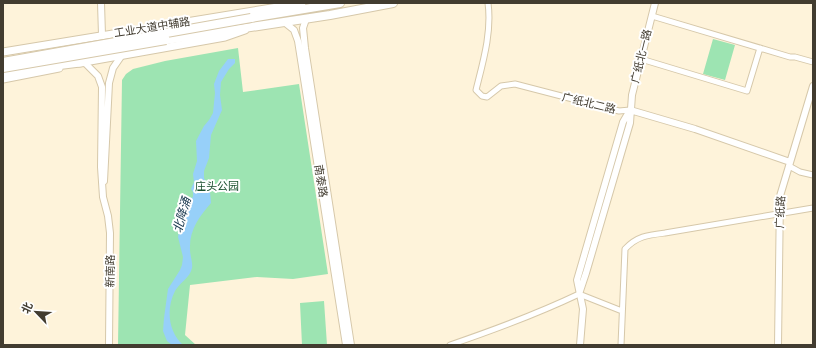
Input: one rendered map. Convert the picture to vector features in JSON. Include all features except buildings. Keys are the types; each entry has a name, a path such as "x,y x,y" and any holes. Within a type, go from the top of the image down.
{"main road":[{"name":"工业大道中辅路","path":"3,52 288,4 302,3"},
{"path":"3,62 340,3"},
{"path":"3,68 166,40 306,19 393,3"},
{"name":"工业大道中辅路","path":"84,62 225,37 256,26"},
{"path":"3,79 84,62"},
{"path":"3,72 60,66"}],"street":[{"path":"101,3 102,35"},
{"name":"广纸北二路","path":"488,3 490,15 484,56 476,90 482,96 487,97 500,86 515,84 619,111 630,110 695,129 789,164"},
{"name":"广纸北一路","path":"580,345 582,309 577,280 623,122 630,110 632,95 655,3"},
{"path":"652,16 790,58 813,62"},
{"name":"南泰路","path":"306,19 303,28 306,56 351,345"},
{"name":"南泰路","path":"284,22 294,30 298,41 346,345"},
{"path":"60,66 75,58 75,54 71,48 61,43"},
{"path":"641,59 747,91 760,48"},
{"name":"新南路","path":"103,197 106,163 109,83 113,68 122,55"},
{"name":"新南路","path":"84,62 98,76 102,87 100,167 103,197 108,216 110,233 109,345"},
{"name":"广纸路","path":"779,344 780,196 813,86"},
{"path":"789,164 800,172 813,175"},
{"path":"621,345 625,249 631,243 647,235 813,208"},
{"path":"450,345 548,308 579,294 622,311"}],"green space":[{"path":"713,39 735,45 725,80 703,74"},
{"name":"庄头公园","path":"238,48 243,92 299,84 328,274 293,279 257,277 190,285 185,335 196,345 118,345 122,80 126,74 133,69 165,61"},
{"path":"324,301 327,345 302,345 300,303"}],"water":[{"path":"228,59 235,59 235,63 229,69 221,82 220,95 222,110 211,135 209,158 204,171 204,178 210,192 211,203 199,219 191,236 191,272 175,291 170,305 170,320 172,327 178,340 183,345 172,345 167,341 163,331 164,318 168,289 182,265 183,257 178,237 183,210 186,207 185,202 193,197 193,192 191,189 194,182 193,174 197,161 196,141 213,113 215,93 214,84 219,71"}],"water label":[{"name":"北降涌","path":"182,215"}]}
